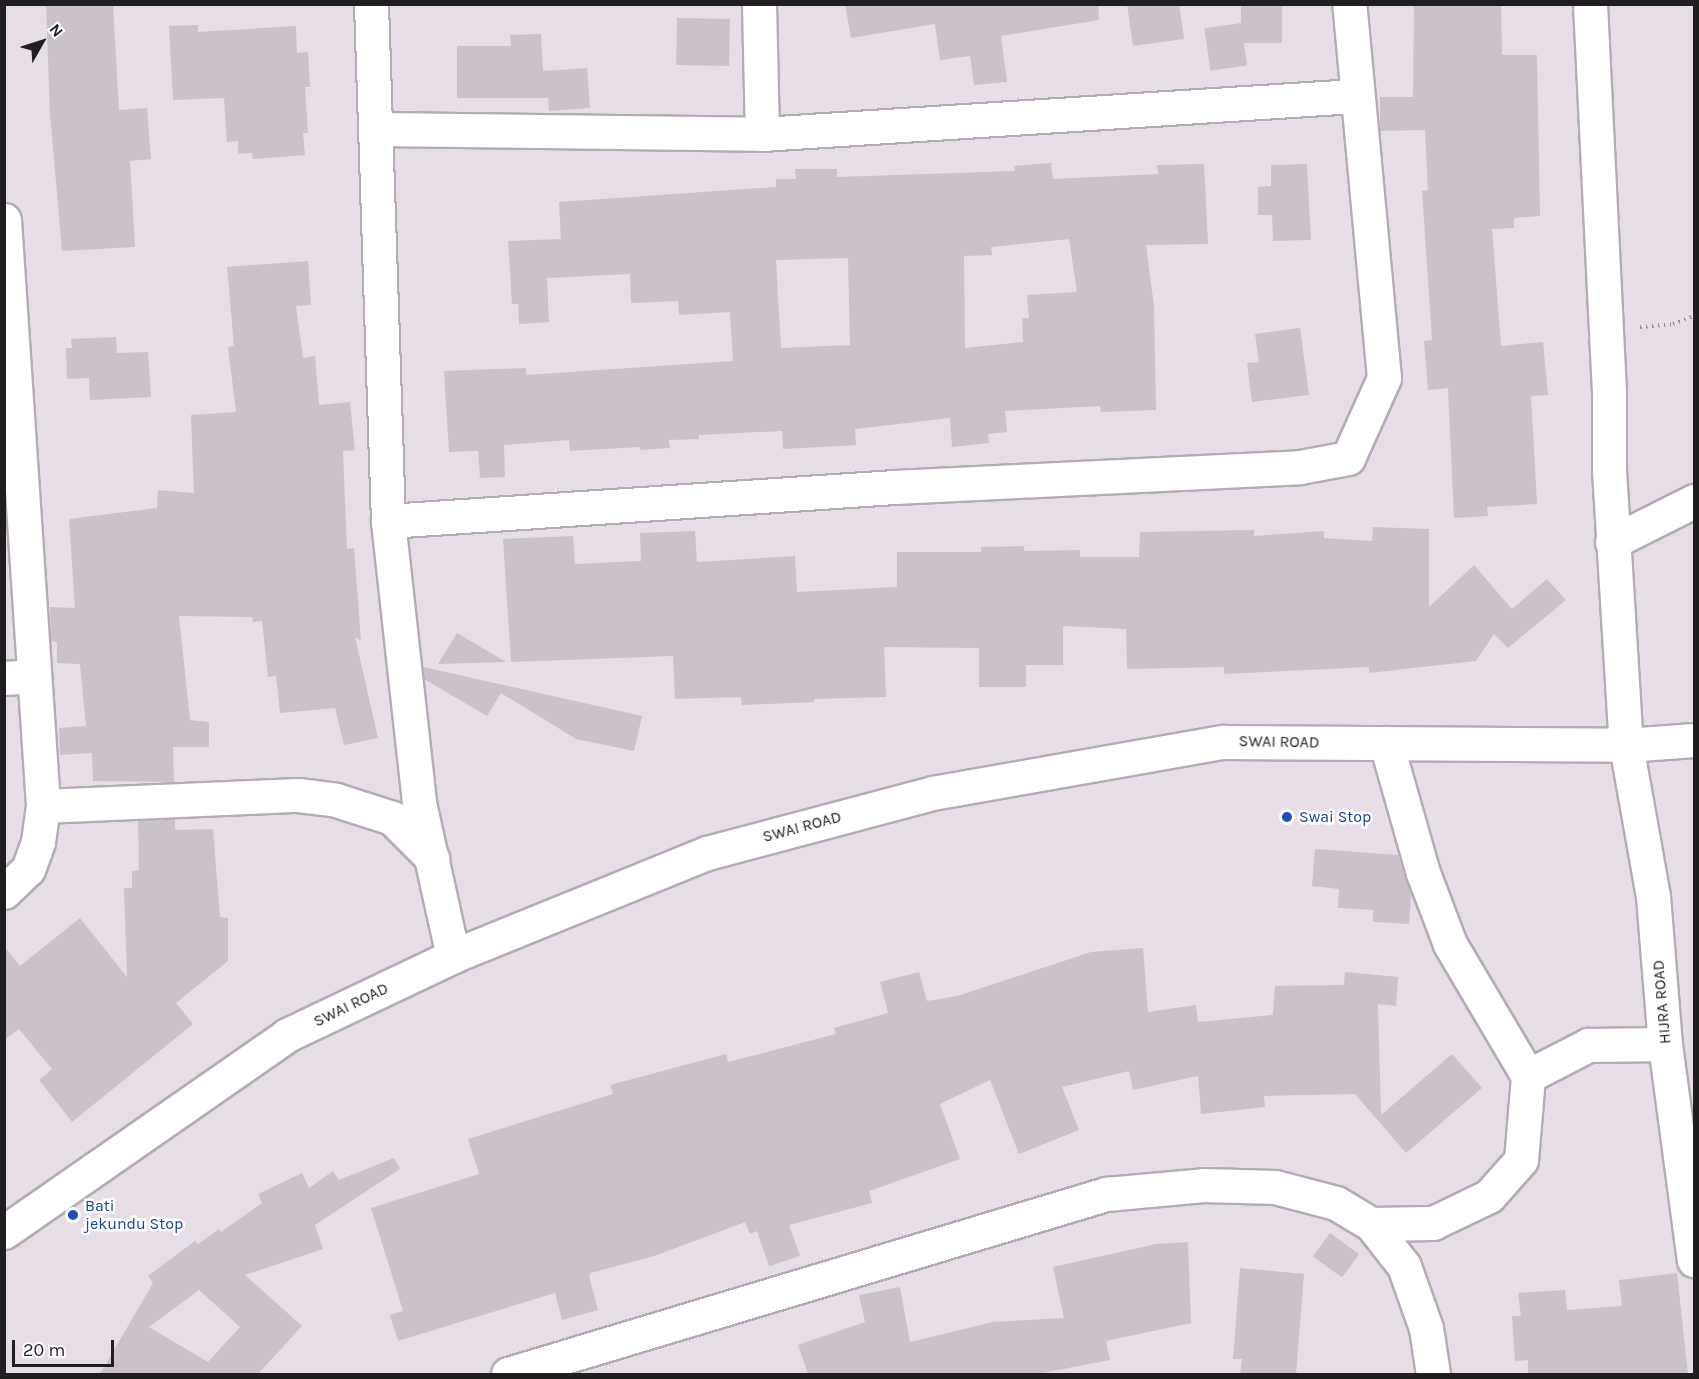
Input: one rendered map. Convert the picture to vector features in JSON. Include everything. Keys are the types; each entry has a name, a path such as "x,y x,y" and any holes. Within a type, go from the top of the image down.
{"street":[{"path":"371,4 377,129 388,521 419,803 453,956"},
{"path":"759,4 762,134"},
{"path":"388,521 951,484 1300,467 1348,458 1384,378 1355,96 1349,4"},
{"name":"HIJRA ROAD","path":"1590,4 1606,330 1612,542 1626,745 1653,896 1665,1044 1695,1260"},
{"path":"377,129 762,134 1355,96"},
{"path":"4,220 19,677 43,806 39,842 28,869 4,892"},
{"path":"1612,542 1695,501"},
{"name":"SWAI ROAD","path":"4,1232 286,1035 453,956 707,853 933,793 1223,742 1626,745 1695,740"},
{"path":"1371,1224 1433,1223 1489,1196 1521,1160 1528,1076 1450,944 1423,873 1386,743"},
{"path":"43,806 298,795 336,800 392,818 432,858"},
{"path":"1528,1076 1588,1045 1665,1044"},
{"path":"508,1374 1107,1194 1204,1185 1275,1187 1336,1203 1371,1224 1404,1266 1426,1328 1433,1374"}],"path":[{"path":"1606,330 1673,324 1695,316"}],"building":[{"path":"46,4 113,4 119,110 147,108 151,159 130,161 135,247 62,251 50,114"},
{"path":"845,4 1098,4 1099,20 1001,36 1007,82 974,85 970,56 940,60 935,24 851,38"},
{"path":"1127,4 1179,4 1184,39 1133,46"},
{"path":"1241,4 1282,4 1282,43 1241,43"},
{"path":"1414,4 1501,4 1502,55 1537,55 1540,216 1514,218 1514,228 1492,229 1501,346 1543,342 1548,395 1531,396 1537,504 1487,507 1488,516 1454,518 1448,388 1428,390 1424,341 1432,340 1422,191 1428,190 1425,130 1380,131 1380,97 1413,97"},
{"path":"677,18 730,19 729,66 676,65"},
{"path":"1241,23 1247,66 1210,71 1204,28"},
{"path":"198,25 198,32 296,26 297,53 308,52 310,87 305,87 308,133 303,133 305,155 253,159 252,153 238,154 238,141 227,142 224,98 173,100 169,26"},
{"path":"541,34 543,71 587,68 590,108 549,111 548,98 457,98 457,46 511,46 510,35"},
{"path":"1051,163 1053,179 1158,174 1157,165 1204,164 1208,244 1146,245 1154,306 1156,410 1101,412 1100,406 1005,411 1007,432 988,434 989,443 952,447 950,418 855,429 856,445 783,449 782,431 699,435 699,439 669,440 670,448 640,450 640,447 570,451 569,440 504,445 505,477 480,478 478,451 449,452 444,371 526,368 526,375 733,361 730,312 679,315 678,301 631,303 630,274 547,278 549,322 519,324 518,304 512,304 508,241 561,239 559,202 776,187 776,179 796,179 795,169 837,169 837,177 1015,171 1014,166","holes":["1069,239 1077,292 1027,295 1029,318 1022,318 1023,342 965,348 964,256 992,255 991,247","848,258 850,345 781,348 776,260"]},
{"path":"1307,164 1311,240 1273,241 1272,215 1258,215 1258,187 1271,186 1271,165"},
{"path":"308,261 311,305 296,306 303,358 315,356 319,405 350,402 355,450 343,451 347,549 354,548 361,641 355,637 378,738 344,745 335,708 280,713 276,676 268,677 262,621 253,622 252,617 179,616 190,720 209,722 209,747 173,747 174,782 93,781 92,753 60,755 59,728 86,726 80,664 57,663 57,642 51,641 50,607 75,608 69,519 157,508 158,490 194,493 191,415 236,412 228,347 234,346 227,267"},
{"path":"1300,328 1309,395 1252,402 1247,363 1259,362 1255,334"},
{"path":"116,337 117,353 148,352 151,397 90,400 89,378 67,379 66,348 72,348 71,339"},
{"path":"1373,527 1429,529 1429,607 1474,565 1512,609 1547,579 1566,600 1508,648 1494,634 1476,661 1369,673 1369,667 1224,674 1224,667 1127,669 1126,629 1063,626 1063,665 1026,665 1026,687 979,687 979,648 884,647 886,697 814,699 814,702 742,705 741,697 675,699 673,656 511,662 503,539 573,536 575,564 641,561 640,533 695,531 697,562 795,556 797,592 897,587 897,552 981,552 981,547 1024,546 1024,551 1080,550 1080,557 1139,557 1140,532 1254,530 1254,536 1324,531 1324,538 1372,541"},
{"path":"457,633 506,662 438,664"},
{"path":"423,667 642,716 634,751 576,739 501,693 487,716 424,679"},
{"path":"175,819 175,830 213,829 220,917 228,918 228,961 176,1003 193,1024 72,1122 39,1080 52,1069 19,1029 4,1040 4,946 20,966 80,918 127,977 124,888 132,888 132,871 139,870 138,821"},
{"path":"1315,849 1398,855 1411,895 1409,924 1373,922 1373,910 1338,908 1339,889 1312,886"},
{"path":"1143,948 1148,1012 1196,1005 1198,1022 1273,1015 1275,986 1344,985 1345,972 1398,977 1396,1006 1378,1004 1381,1115 1452,1054 1482,1088 1406,1153 1355,1094 1264,1096 1265,1107 1201,1114 1198,1076 1133,1090 1129,1071 1062,1087 1079,1130 1019,1154 990,1080 940,1104 960,1159 869,1191 872,1203 789,1225 800,1256 769,1266 757,1231 750,1234 745,1222 654,1256 591,1273 589,1276 598,1310 562,1320 555,1293 398,1341 390,1315 403,1311 371,1208 479,1174 468,1139 613,1094 610,1085 726,1054 728,1062 836,1034 834,1028 888,1013 880,982 919,972 927,1001 957,996 1091,952"},
{"path":"394,1158 400,1169 315,1225 323,1249 245,1275 302,1326 258,1374 100,1374 153,1283 148,1276 195,1241 198,1244 219,1229 221,1232 262,1203 258,1194 302,1173 309,1188 333,1171 339,1180","holes":["199,1290 240,1327 208,1362 149,1327"]},
{"path":"1330,1233 1359,1254 1342,1278 1313,1256"},
{"path":"1188,1242 1191,1323 1106,1341 1110,1360 1037,1374 808,1374 798,1345 865,1322 859,1295 900,1287 910,1342 993,1322 1064,1318 1053,1267 1156,1244"},
{"path":"1240,1268 1304,1274 1296,1374 1240,1374 1242,1359 1233,1359"},
{"path":"1677,1273 1688,1374 1528,1374 1528,1360 1515,1361 1512,1316 1521,1316 1518,1293 1565,1290 1567,1310 1622,1306 1619,1280"}],"place":[{"name":"Swai Stop","path":"1287,817"},
{"name":"Bati jekundu Stop","path":"73,1215"}]}
